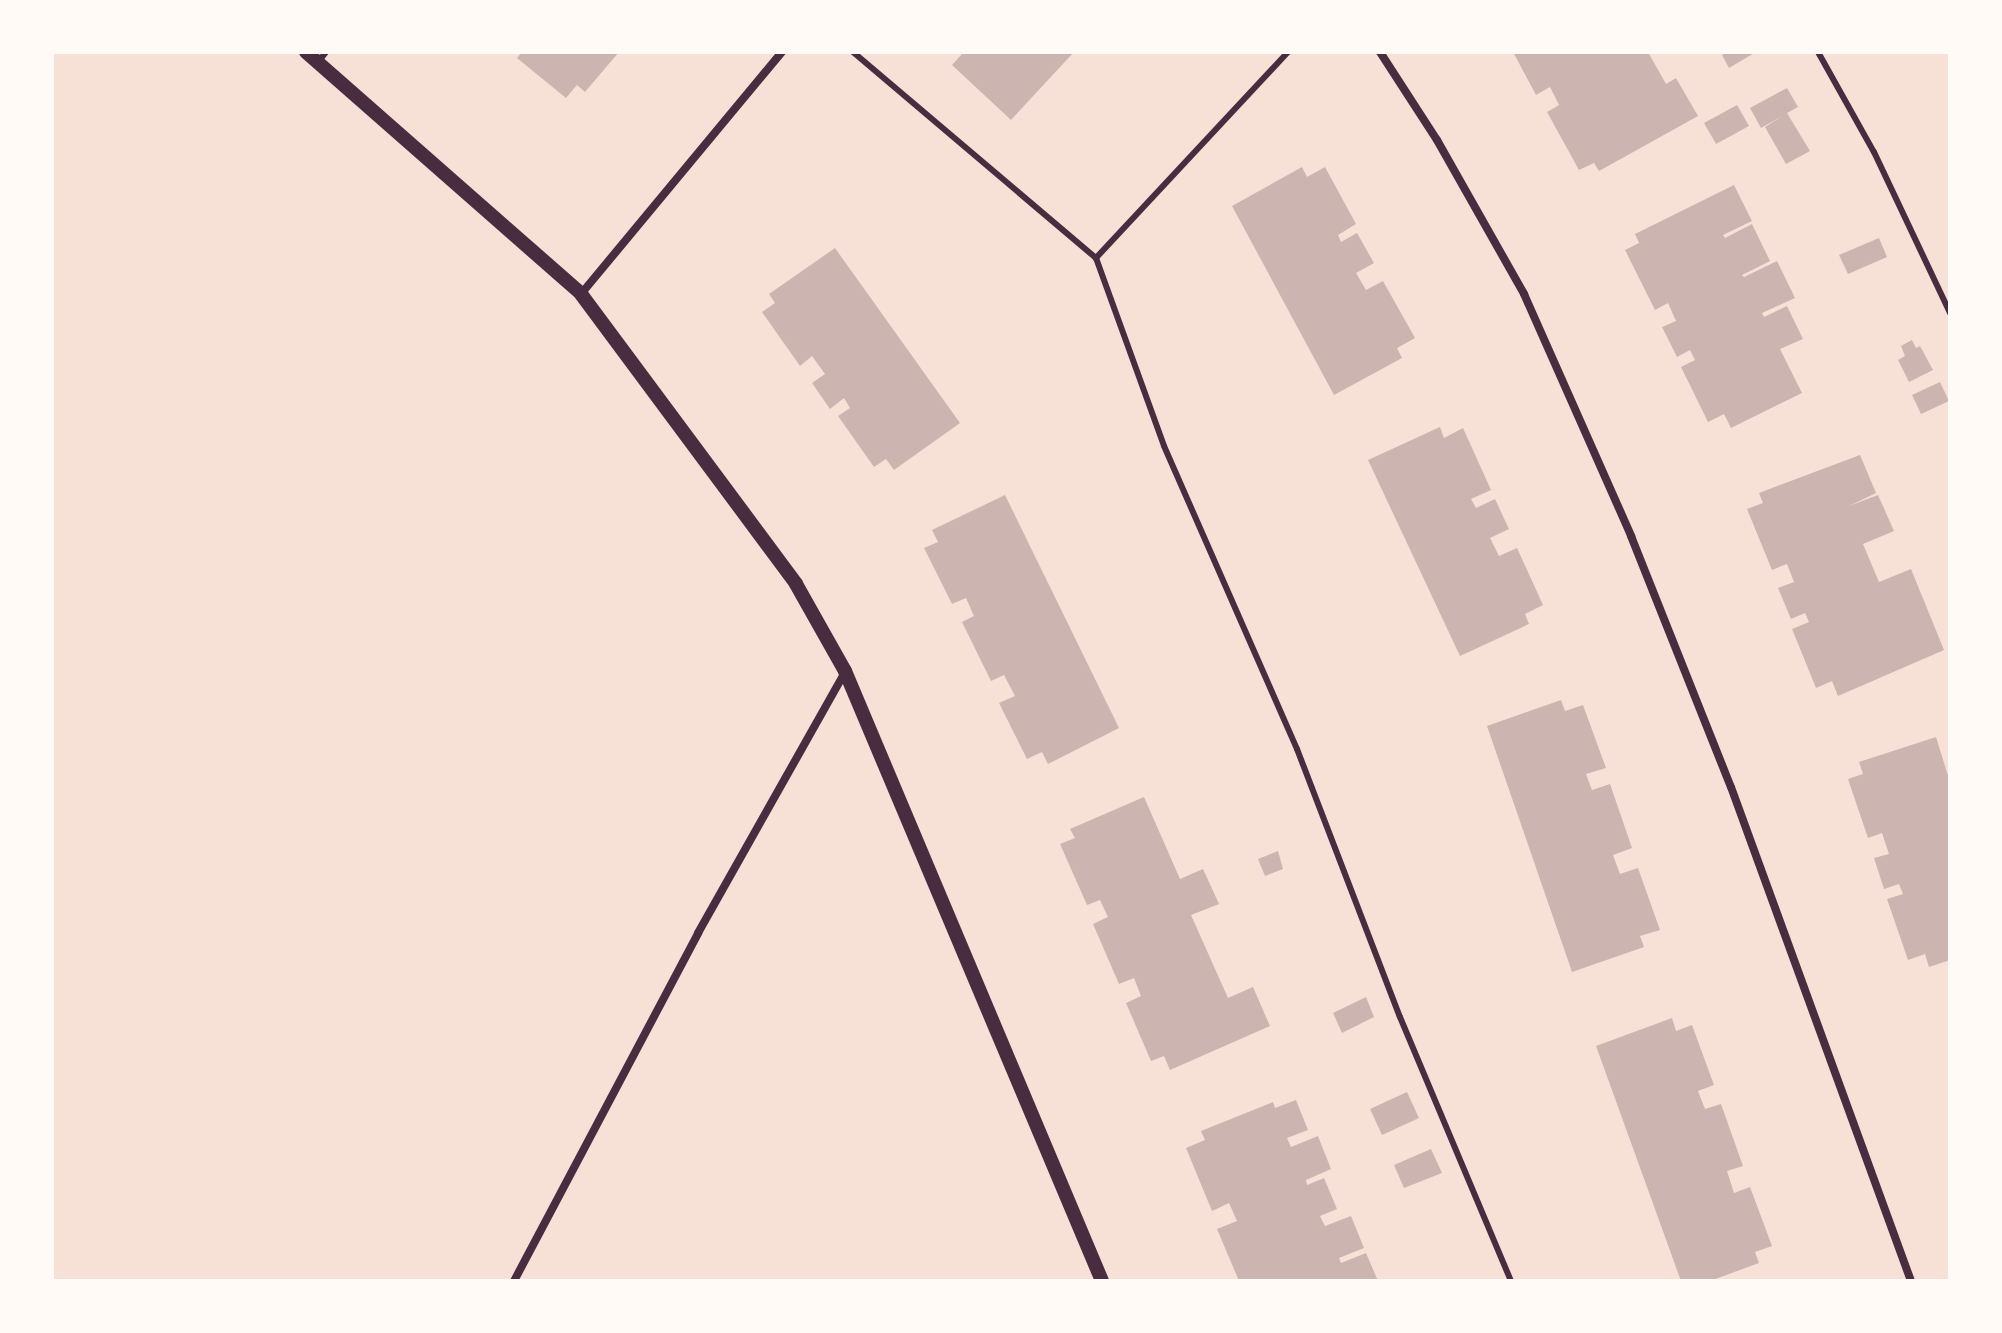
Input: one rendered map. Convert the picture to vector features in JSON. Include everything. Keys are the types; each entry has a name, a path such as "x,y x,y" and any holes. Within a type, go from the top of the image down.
{"street":[{"path":"581,294 782,52"},
{"path":"1380,52 1437,140 1524,294 1631,536 1731,787 1911,1281"},
{"path":"317,55 581,294 796,584 845,671 1102,1281"},
{"path":"514,1281 698,933 845,671"}],"lane":[{"path":"853,52 1096,258 1164,446 1297,749 1400,1017 1511,1281"},
{"path":"1096,258 1288,52"},
{"path":"1818,52 1874,152 1950,313"}],"building":[{"path":"522,52 619,52 585,92 577,85 566,98 517,58"},
{"path":"960,52 1074,52 1011,120 952,65 962,54"},
{"path":"1513,52 1648,52 1666,84 1676,78 1698,116 1599,171 1594,163 1579,170 1547,112 1559,105 1550,87 1536,95"},
{"path":"1727,52 1756,52 1729,68 1722,55"},
{"path":"1787,88 1798,107 1787,113 1810,151 1786,164 1765,127 1784,115 1761,128 1750,108"},
{"path":"1737,105 1749,126 1716,144 1704,123"},
{"path":"1302,167 1307,177 1325,167 1356,224 1338,235 1341,242 1357,233 1374,263 1356,273 1366,290 1383,281 1415,338 1397,348 1402,358 1334,395 1232,206"},
{"path":"1734,185 1752,221 1723,235 1725,238 1752,224 1770,261 1742,275 1744,277 1777,261 1795,298 1762,313 1764,317 1787,306 1803,339 1780,349 1802,393 1731,428 1724,414 1708,422 1681,367 1695,360 1690,350 1677,357 1662,327 1676,321 1668,303 1655,310 1625,250 1639,243 1635,234"},
{"path":"1879,238 1887,257 1848,274 1839,255"},
{"path":"835,248 960,423 894,470 886,459 874,467 838,416 850,408 844,398 830,409 812,383 825,374 812,356 800,366 762,312 775,303 769,294"},
{"path":"1912,340 1916,348 1920,346 1933,370 1909,382 1898,360 1905,356 1901,346"},
{"path":"1940,382 1949,401 1921,414 1912,395"},
{"path":"1440,427 1444,438 1463,428 1491,490 1471,499 1476,508 1495,499 1509,529 1490,538 1499,556 1517,548 1543,605 1525,614 1529,624 1460,656 1368,460"},
{"path":"1860,455 1876,493 1849,506 1878,495 1894,531 1863,544 1879,582 1911,569 1944,650 1838,696 1832,681 1816,688 1792,629 1809,622 1805,613 1791,619 1778,588 1794,582 1787,564 1772,570 1747,509 1763,503 1759,493"},
{"path":"1005,495 1119,728 1048,764 1042,752 1027,759 999,703 1015,696 1004,675 991,681 962,622 974,616 966,598 952,604 924,548 938,542 932,530"},
{"path":"1561,700 1565,711 1583,705 1606,768 1586,774 1592,790 1610,784 1632,848 1613,855 1620,874 1638,868 1660,930 1640,936 1644,947 1572,972 1487,726"},
{"path":"1936,737 1950,782 1950,960 1929,967 1925,954 1908,960 1887,899 1903,894 1899,884 1884,889 1874,858 1889,854 1882,833 1868,838 1848,779 1863,774 1859,762"},
{"path":"1144,797 1180,879 1203,869 1219,904 1191,915 1228,998 1253,987 1270,1026 1170,1070 1164,1056 1151,1061 1126,1003 1141,996 1134,978 1119,984 1093,924 1108,917 1100,900 1087,905 1060,844 1075,838 1070,829"},
{"path":"1278,851 1283,869 1265,876 1258,859"},
{"path":"1366,997 1374,1017 1342,1033 1333,1013"},
{"path":"1672,1018 1676,1031 1692,1025 1714,1085 1698,1091 1705,1109 1721,1104 1743,1166 1727,1171 1734,1193 1750,1187 1772,1246 1755,1252 1759,1263 1710,1281 1681,1281 1596,1046"},
{"path":"1407,1092 1419,1118 1382,1135 1370,1109"},
{"path":"1296,1100 1308,1130 1287,1138 1291,1147 1318,1136 1331,1169 1306,1180 1307,1185 1324,1178 1337,1209 1320,1216 1325,1226 1351,1216 1364,1248 1339,1258 1341,1263 1366,1253 1378,1281 1239,1281 1217,1229 1237,1221 1229,1203 1212,1211 1186,1148 1205,1140 1201,1131 1273,1102 1275,1108"},
{"path":"1431,1149 1442,1173 1404,1188 1394,1165"}]}
